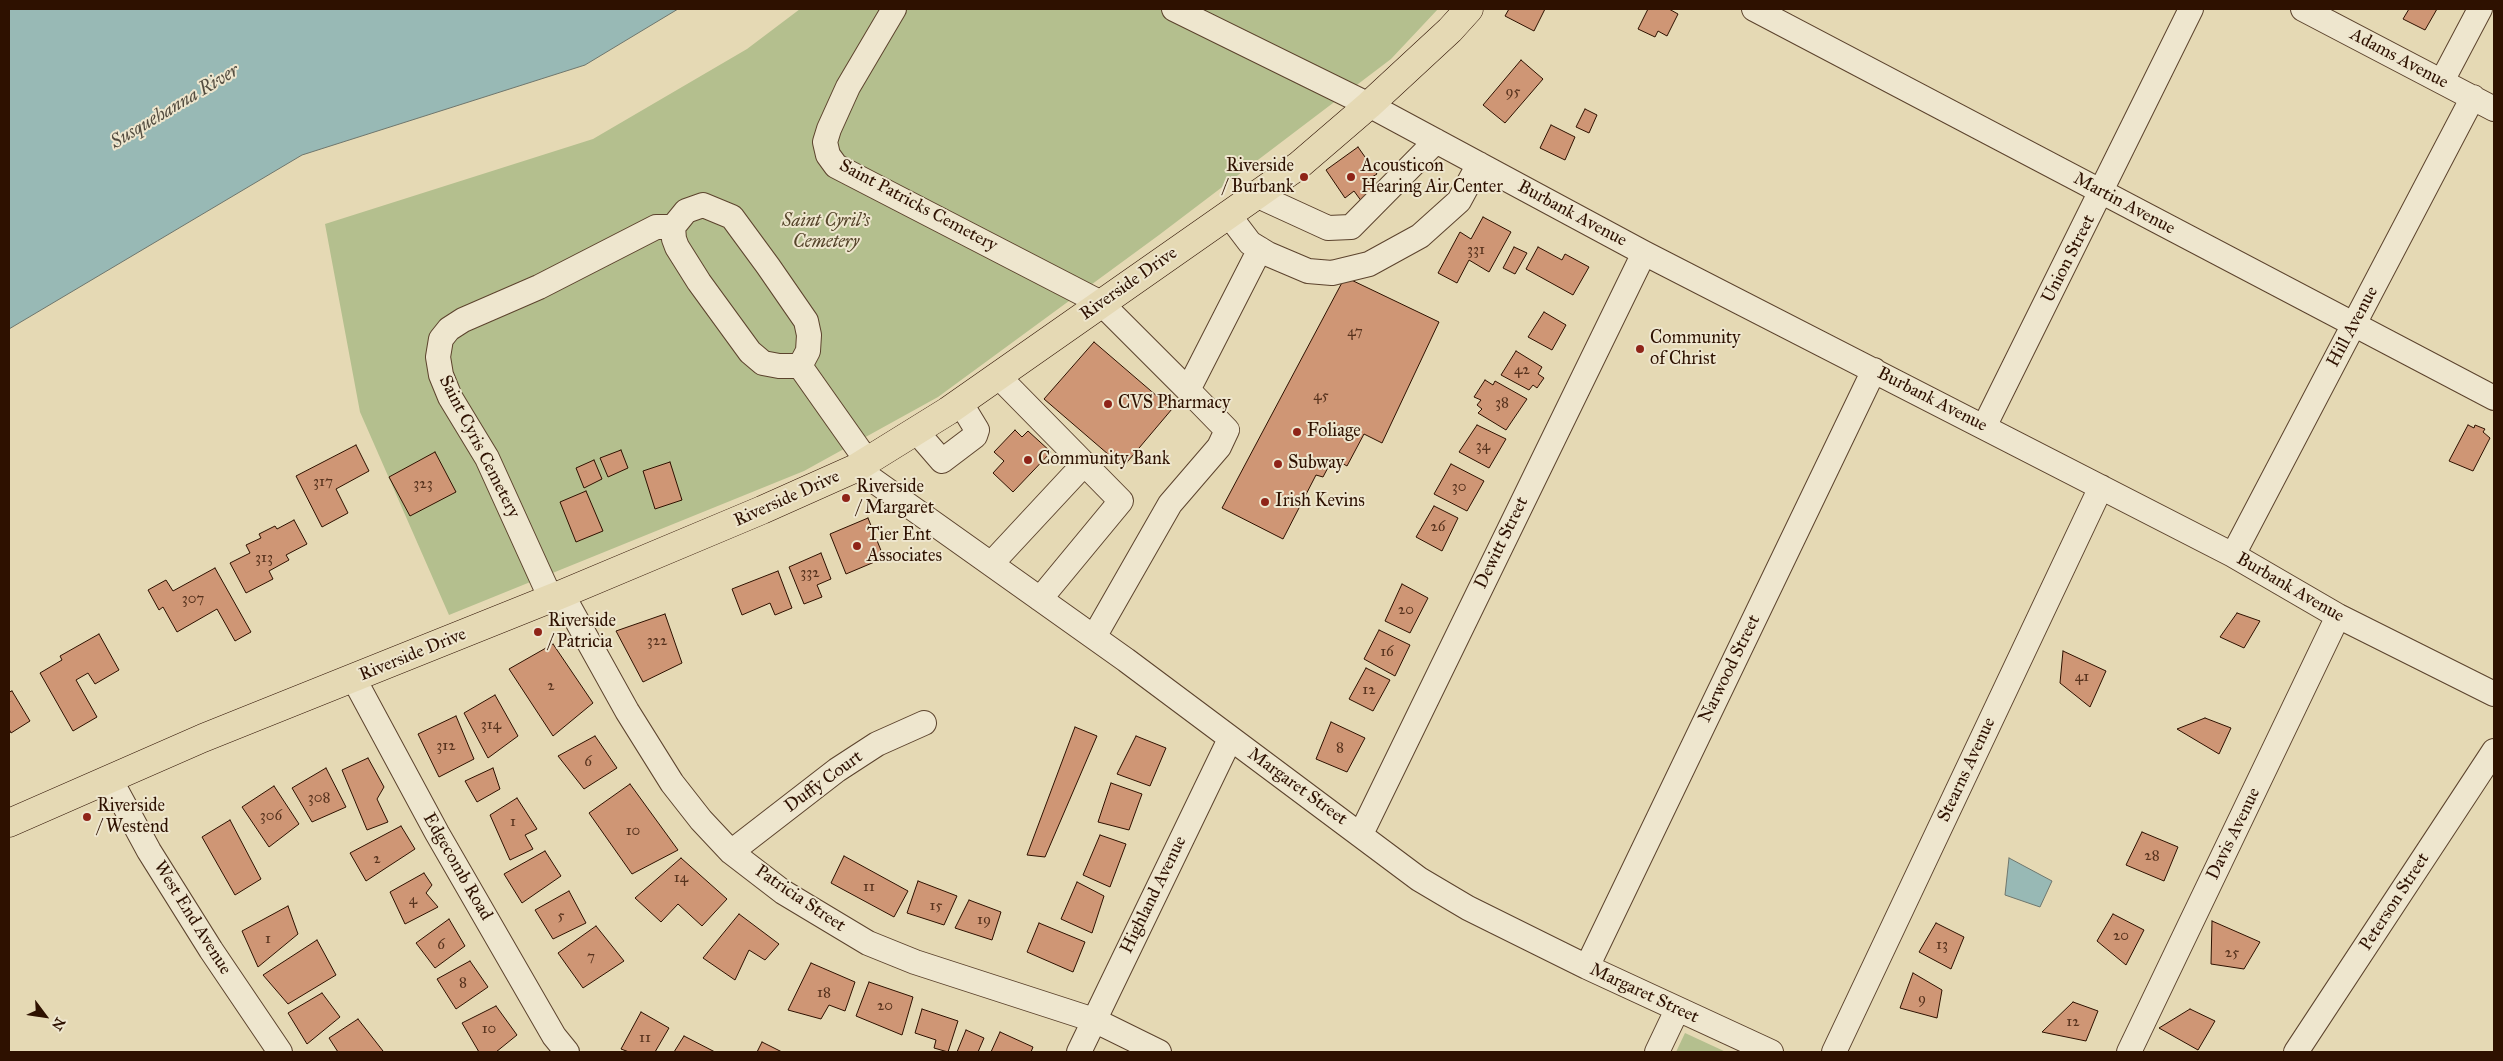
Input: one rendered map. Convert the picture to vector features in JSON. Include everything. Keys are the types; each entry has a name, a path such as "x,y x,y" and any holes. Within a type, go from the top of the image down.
{"main road":[{"name":"Riverside Drive","path":"9,823 204,738 557,597 762,510 862,464 960,402 1298,166 1369,105 1450,30 1469,9"}],"street":[{"name":"Saint Patricks Cemetery","path":"894,9 848,87 829,129 825,142 828,155 836,166 1101,303 1227,430 1219,448 1170,504 1094,637"},
{"path":"1174,9 1369,105"},
{"name":"Martin Avenue","path":"1754,9 2494,398"},
{"name":"Union Street","path":"1984,427 2191,9"},
{"name":"Adams Avenue","path":"2303,9 2494,109"},
{"path":"2442,82 2480,9"},
{"name":"Hill Avenue","path":"2233,555 2473,98"},
{"name":"Burbank Avenue","path":"1369,105 1644,253 2233,555 2338,616 2494,694"},
{"path":"1256,195 1328,228 1351,227 1436,141"},
{"path":"1228,214 1250,243 1260,249 1308,271 1332,273 1369,264 1420,236 1459,201 1479,164"},
{"path":"703,205 732,217 806,322 809,335 808,351 800,366 779,366 763,363 750,352 677,247 673,227 686,211 703,205"},
{"name":"Saint Cyris Cemetery","path":"557,597 487,458 450,397 441,375 438,357 441,340 449,330 463,320 539,287 656,227 673,227"},
{"path":"1188,390 1260,249"},
{"name":"Dewitt Street","path":"1361,834 1644,253"},
{"path":"800,366 862,464"},
{"name":"Narwood Street","path":"1587,967 1874,370"},
{"path":"998,376 1120,501 1040,599"},
{"path":"916,431 942,461 975,436 977,430 960,402"},
{"name":"Margaret Street","path":"862,464 991,564 1094,637 1419,879 1468,908 1587,967 1676,1010 1771,1052"},
{"path":"991,564 1084,464"},
{"name":"Stearns Avenue","path":"1834,1052 2101,487"},
{"name":"Patricia Street","path":"557,597 672,784 701,820 731,852 808,908 868,943 915,962 1094,1020 1159,1052"},
{"name":"Davis Avenue","path":"2129,1052 2338,616"},
{"name":"Edgecomb Road","path":"354,679 437,833 554,1036 567,1052"},
{"name":"Duffy Court","path":"731,852 837,770 877,744 924,723"},
{"name":"Highland Avenue","path":"1079,1052 1230,738"},
{"name":"Peterson Street","path":"2296,1052 2494,751"},
{"name":"West End Avenue","path":"110,779 170,884 280,1052"},
{"path":"1657,1052 1676,1010"}],"green space":[{"name":"Saint Cyril's Cemetery","path":"800,9 1438,9 1391,59 1159,235 938,397 804,471 449,615 360,412 325,224 593,139 747,49"},
{"path":"1685,1033 1726,1052 1676,1052"}],"water":[{"name":"Susquehanna River","path":"9,9 678,9 585,65 302,155 9,329"},
{"path":"2009,858 2052,881 2040,907 2005,895"}],"building":[{"path":"1509,9 1545,9 1534,31 1505,16"},
{"path":"1648,9 1669,9 1678,14 1667,36 1658,31 1655,37 1638,29"},
{"path":"2409,9 2437,9 2425,30 2403,19"},
{"path":"1521,60 1543,79 1505,123 1483,105"},
{"path":"1585,109 1597,115 1589,133 1576,127"},
{"path":"1551,125 1575,137 1565,160 1540,148"},
{"name":"Acousticon Hearing Air Center","path":"1358,147 1377,174 1367,180 1375,192 1362,202 1354,191 1345,198 1326,170"},
{"path":"1483,217 1511,232 1489,272 1469,260 1457,283 1438,273 1460,232 1471,239"},
{"path":"1514,247 1527,253 1515,274 1503,268"},
{"path":"1538,247 1562,260 1565,254 1589,267 1573,295 1526,269"},
{"path":"1345,277 1439,322 1382,443 1364,434 1347,466 1333,458 1323,477 1316,475 1283,539 1222,508"},
{"path":"1544,312 1566,325 1552,350 1528,337"},
{"name":"CVS Pharmacy","path":"1094,342 1172,409 1123,467 1044,399"},
{"path":"1516,351 1542,367 1538,374 1544,378 1537,388 1533,385 1529,390 1501,375"},
{"path":"1485,380 1493,385 1495,381 1527,399 1506,430 1478,413 1482,409 1477,405 1481,400 1474,397"},
{"path":"1477,425 1506,439 1489,468 1459,452"},
{"path":"2468,425 2474,428 2475,425 2485,429 2483,432 2490,438 2473,471 2449,461"},
{"path":"1015,430 1022,437 1028,431 1051,452 1013,492 993,473 1004,461 994,452"},
{"path":"356,445 369,471 336,489 348,513 322,527 296,476"},
{"path":"621,450 628,468 608,477 600,458"},
{"path":"435,452 456,492 410,516 389,477"},
{"path":"594,460 602,479 584,488 576,468"},
{"path":"670,462 682,500 655,509 643,471"},
{"path":"1451,464 1484,481 1467,511 1434,494"},
{"path":"586,491 603,531 576,542 560,502"},
{"path":"1434,506 1458,518 1442,551 1416,537"},
{"name":"Tier Ent Associates","path":"868,518 884,558 846,574 830,534"},
{"path":"294,520 307,544 286,555 289,560 269,571 273,579 246,593 230,563 250,553 246,545 261,538 259,534 275,526 277,529"},
{"path":"821,553 831,579 817,585 822,597 804,604 789,567"},
{"path":"215,568 251,632 235,641 217,609 177,632 163,607 159,610 148,590 166,580 173,591"},
{"path":"778,571 792,608 775,615 770,603 742,615 732,589"},
{"path":"1402,584 1428,598 1410,633 1385,621"},
{"path":"2237,613 2260,621 2244,648 2220,637"},
{"path":"665,614 682,663 643,682 616,631"},
{"path":"1379,630 1410,645 1395,676 1364,659"},
{"path":"99,634 119,670 95,684 88,673 76,680 97,717 73,731 40,673 62,660 60,656"},
{"path":"553,644 593,703 553,736 509,669"},
{"path":"2063,651 2106,671 2090,707 2060,683"},
{"path":"1366,668 1390,680 1373,711 1349,699"},
{"path":"12,691 30,721 11,733 9,729 9,692"},
{"path":"495,695 518,736 488,758 464,713"},
{"path":"456,716 474,759 439,777 418,734"},
{"path":"2205,718 2231,728 2219,754 2177,729"},
{"path":"1331,722 1365,738 1347,772 1316,759"},
{"path":"1075,727 1097,736 1045,857 1027,855"},
{"path":"595,736 617,768 584,789 558,756"},
{"path":"1136,736 1166,748 1150,786 1117,774"},
{"path":"368,758 384,787 377,799 388,822 367,830 342,770"},
{"path":"326,768 346,807 312,822 292,788"},
{"path":"493,768 500,789 477,802 465,781"},
{"path":"1111,783 1142,794 1129,830 1098,822"},
{"path":"630,784 678,850 632,874 589,813"},
{"path":"274,786 299,824 269,847 242,807"},
{"path":"517,798 537,829 525,835 533,849 510,860 490,815"},
{"path":"230,820 261,879 235,895 202,837"},
{"path":"401,826 415,849 366,881 350,853"},
{"path":"2142,832 2178,847 2164,881 2126,865"},
{"path":"1100,835 1126,844 1110,887 1083,875"},
{"path":"545,851 561,876 522,903 504,874"},
{"path":"844,856 908,891 894,917 831,883"},
{"path":"681,858 727,899 702,926 678,904 661,922 635,898"},
{"path":"424,873 432,885 426,893 438,907 405,924 390,892"},
{"path":"918,881 957,896 944,925 907,913"},
{"path":"1077,882 1104,896 1092,933 1061,919"},
{"path":"569,891 586,923 553,939 535,910"},
{"path":"969,900 1001,912 992,940 955,928"},
{"path":"288,906 298,934 258,967 242,931"},
{"path":"739,914 779,944 765,960 749,950 735,980 703,958"},
{"path":"2113,914 2144,930 2126,965 2097,941"},
{"path":"449,919 465,946 435,968 416,943"},
{"path":"2212,921 2260,942 2244,969 2211,964"},
{"path":"1039,923 1085,942 1073,972 1027,952"},
{"path":"1936,923 1964,937 1951,969 1919,952"},
{"path":"596,926 624,961 583,988 558,953"},
{"path":"317,940 336,975 288,1004 263,975"},
{"path":"470,961 488,987 456,1009 437,979"},
{"path":"811,963 855,982 845,1011 829,1005 821,1019 788,1010"},
{"path":"1913,973 1942,990 1937,1018 1900,1008"},
{"path":"869,982 913,997 902,1035 856,1016"},
{"path":"322,993 340,1017 307,1044 288,1013"},
{"path":"2073,1002 2098,1011 2086,1041 2042,1032"},
{"path":"496,1006 517,1035 496,1052 479,1052 462,1023"},
{"path":"922,1009 958,1021 948,1052 934,1048 936,1040 915,1033"},
{"path":"2190,1009 2215,1021 2198,1050 2159,1028"},
{"path":"641,1012 669,1028 655,1052 629,1052 621,1049"},
{"path":"358,1019 383,1051 338,1052 329,1038"},
{"path":"966,1030 984,1038 978,1052 957,1052"},
{"path":"1000,1032 1033,1047 1031,1052 991,1052"},
{"path":"684,1036 715,1052 674,1052"},
{"path":"762,1042 782,1052 757,1052"}],"place":[{"name":"Riverside / Burbank","path":"1304,177"},
{"name":"Acousticon Hearing Air Center","path":"1351,177"},
{"name":"Community of Christ","path":"1640,349"},
{"name":"CVS Pharmacy","path":"1108,404"},
{"name":"Foliage","path":"1297,432"},
{"name":"Community Bank","path":"1028,460"},
{"name":"Subway","path":"1278,464"},
{"name":"Riverside / Margaret","path":"846,498"},
{"name":"Irish Kevins","path":"1265,502"},
{"name":"Tier Ent Associates","path":"857,546"},
{"name":"Riverside / Patricia","path":"538,632"},
{"name":"Riverside / Westend","path":"87,817"}]}
